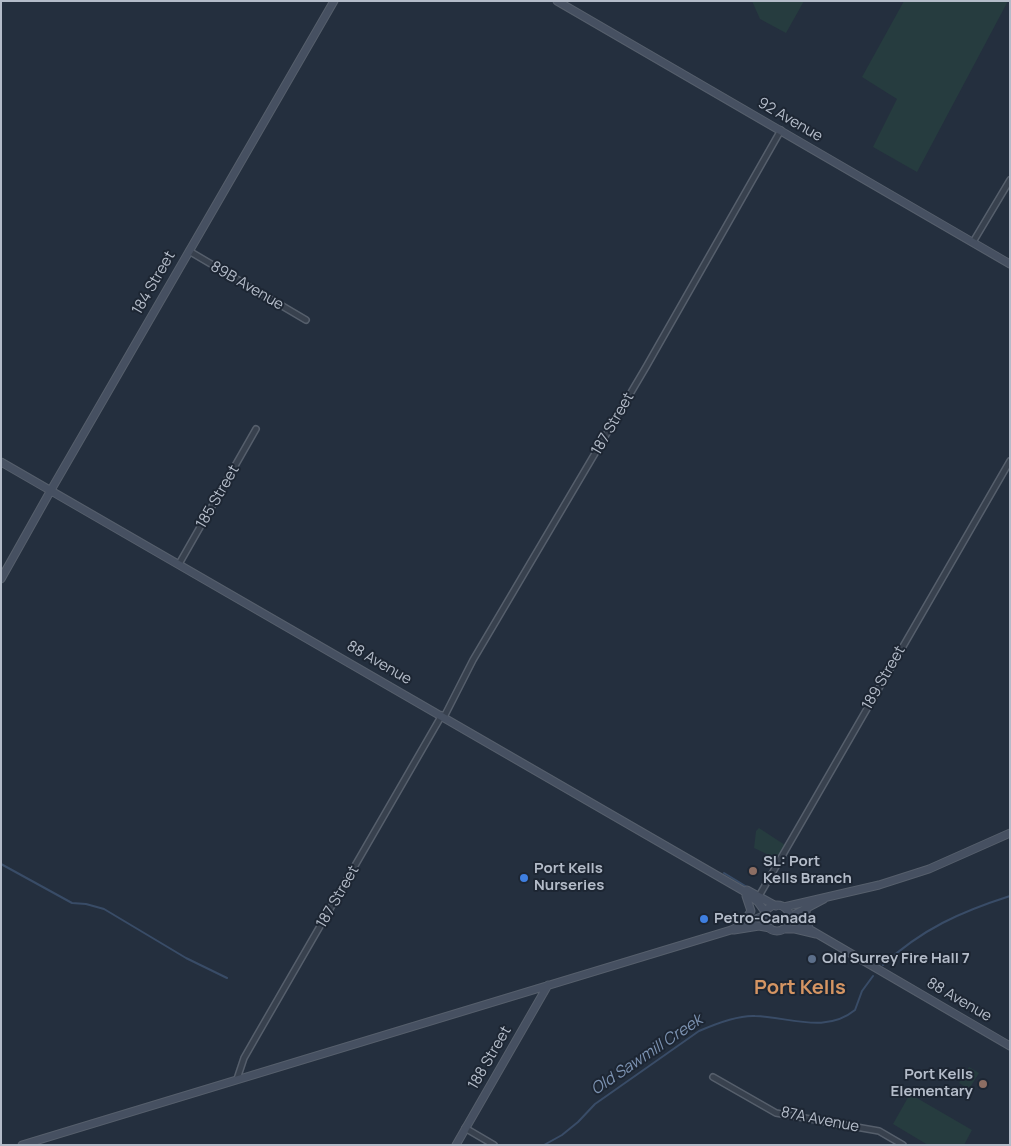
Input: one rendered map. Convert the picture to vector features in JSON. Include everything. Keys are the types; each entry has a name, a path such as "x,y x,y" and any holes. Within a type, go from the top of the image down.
{"main road":[{"name":"184 Street","path":"1,579 50,490 334,1"},
{"name":"92 Avenue","path":"557,1 1010,264"},
{"name":"88 Avenue","path":"1,462 743,891 758,902 765,914"},
{"path":"22,1145 731,930 759,926 777,931 783,929 790,918 807,907 827,898 929,869 1010,833"},
{"name":"88 Avenue","path":"743,891 759,896 776,906"},
{"path":"743,891 750,902 751,911 743,923"},
{"path":"731,930 765,914 776,906 784,907 809,900 827,898"},
{"path":"784,907 790,918"},
{"path":"807,907 805,918 810,928"},
{"path":"765,914 766,923 770,929"},
{"name":"88 Avenue","path":"790,918 1010,1046"},
{"name":"88 Avenue","path":"783,929 795,929 816,934"},
{"name":"188 Street","path":"456,1145 548,985"}],"street":[{"name":"187 Street","path":"237,1079 244,1058 443,716 473,660 641,375 781,130"},
{"path":"974,242 1010,180"},
{"name":"89B Avenue","path":"188,251 306,320"},
{"name":"185 Street","path":"179,564 256,430"},
{"name":"189 Street","path":"759,896 1010,461"},
{"name":"87A Avenue","path":"713,1077 776,1113 879,1131 903,1145"},
{"path":"465,1128 494,1145"}],"green space":[{"path":"752,1 804,1 786,33 760,19"},
{"path":"904,1 1008,1 917,172 873,147 897,99 862,77"},
{"path":"759,828 785,845 774,863 770,861 771,856 754,848 756,831"},
{"path":"969,1067 979,1073 969,1089 959,1083"},
{"path":"910,1094 972,1130 964,1145 928,1145 893,1124"}],"waterway":[{"path":"1,864 72,903 86,904 104,909 186,958 227,978"},
{"path":"724,873 747,887"},
{"name":"Old Sawmill Creek","path":"883,965 912,941 942,923 975,908 1010,896"},
{"name":"Old Sawmill Creek","path":"544,1145 562,1135 595,1104 699,1031 726,1021 748,1016 820,1023 832,1021 844,1017 855,1010 862,991 873,976"}],"place":[{"name":"SL: Port Kells Branch","path":"753,871"},
{"name":"Port Kells Nurseries","path":"524,878"},
{"name":"Petro-Canada","path":"704,919"},
{"name":"Old Surrey Fire Hall 7","path":"812,959"},
{"name":"Port Kells Elementary","path":"983,1084"}],"district":[{"name":"Port Kells","path":"800,988"}]}
